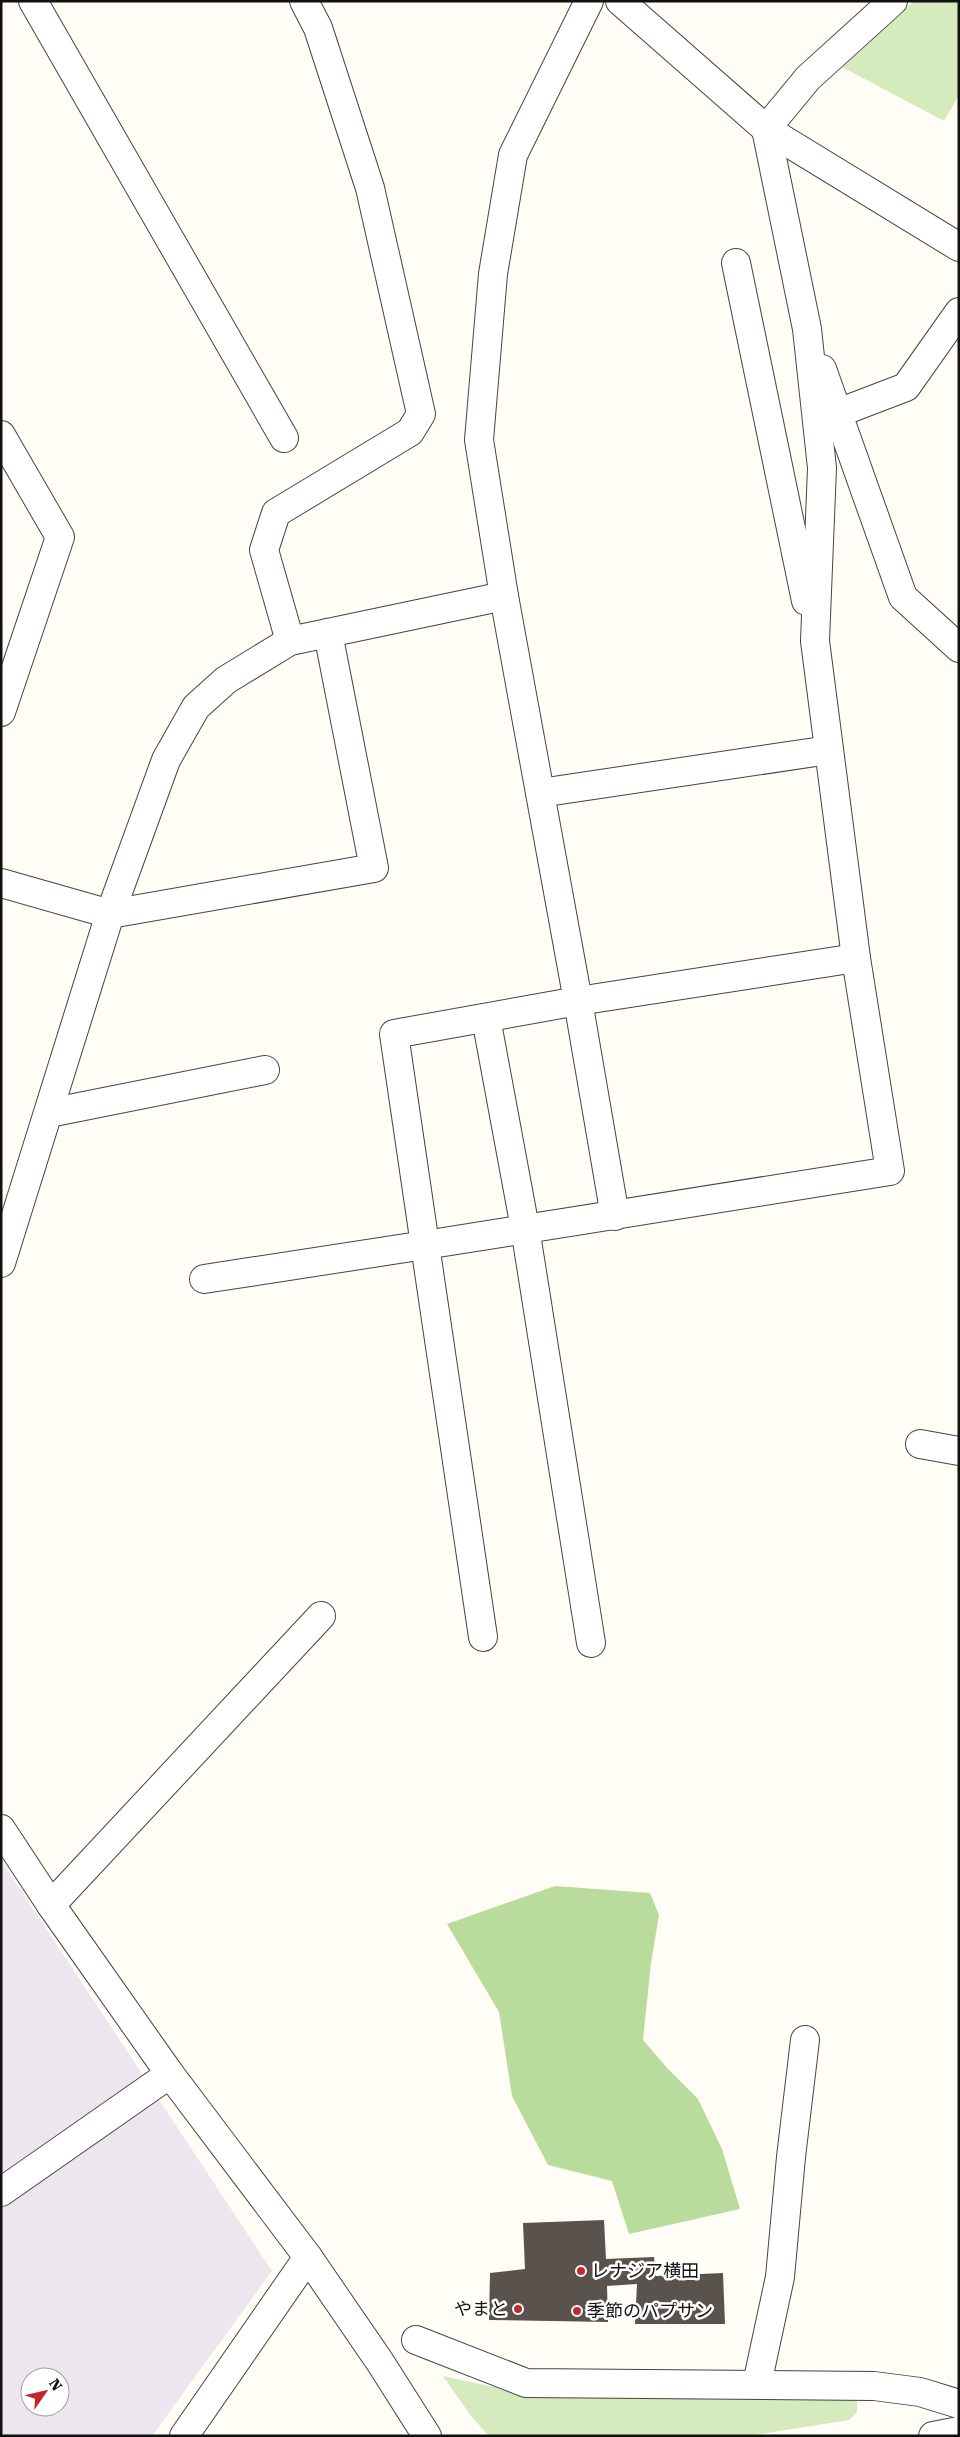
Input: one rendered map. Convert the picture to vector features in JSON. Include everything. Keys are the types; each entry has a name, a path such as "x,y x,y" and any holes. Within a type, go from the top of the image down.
{"street":[{"path":"290,641 264,550 276,513 410,432 421,414 370,188 318,28 304,1"},
{"path":"589,1 513,155 493,274 479,440 504,596 578,1001 614,1216"},
{"path":"620,1 766,129 959,247"},
{"path":"766,129 808,78 893,1"},
{"path":"41,4 284,438"},
{"path":"766,129 807,329 822,468 814,641"},
{"path":"204,1279 525,1228 614,1216 890,1171 856,958 814,641 736,263"},
{"path":"838,413 906,387 959,312"},
{"path":"807,329 903,597 959,648"},
{"path":"1,436 11,475 60,537 1,712"},
{"path":"1,1263 110,914 166,760 196,707 226,680 290,641 504,596"},
{"path":"1,883 110,914 374,868 328,633"},
{"path":"540,793 829,750"},
{"path":"483,1637 394,1034 578,1001 856,958"},
{"path":"486,1018 525,1228 591,1643"},
{"path":"49,1113 265,1070"},
{"path":"920,1444 959,1451"},
{"path":"51,1905 321,1616"},
{"path":"1,1829 51,1905 170,2074 308,2257 380,2362 427,2436"},
{"path":"757,2384 780,2277 790,2157 805,2040"},
{"path":"1,2192 170,2074"},
{"path":"184,2436 308,2257"},
{"path":"416,2340 526,2383 874,2386 920,2392 959,2404"},
{"path":"933,2436 959,2431"}],"shaded area":[{"path":"1,1860 272,2271 152,2436 1,2436"}],"green space":[{"path":"914,1 959,1 959,95 944,121 842,67"},
{"path":"555,1886 650,1893 659,1915 651,1963 643,2040 698,2099 722,2149 740,2209 629,2234 612,2181 548,2165 512,2096 499,2012 447,1924"},
{"path":"443,2376 508,2390 853,2394 857,2402 857,2412 849,2420 748,2436 489,2436 471,2416"}],"building":[{"name":"レナジア横田","path":"604,2220 606,2259 654,2257 656,2276 723,2273 725,2324 635,2324 637,2284 607,2286 608,2322 489,2320 490,2273 525,2269 523,2223"}],"place":[{"name":"レナジア横田","path":"581,2271"},
{"name":"やまと","path":"518,2309"},
{"name":"季節のパプサン","path":"577,2311"}]}
